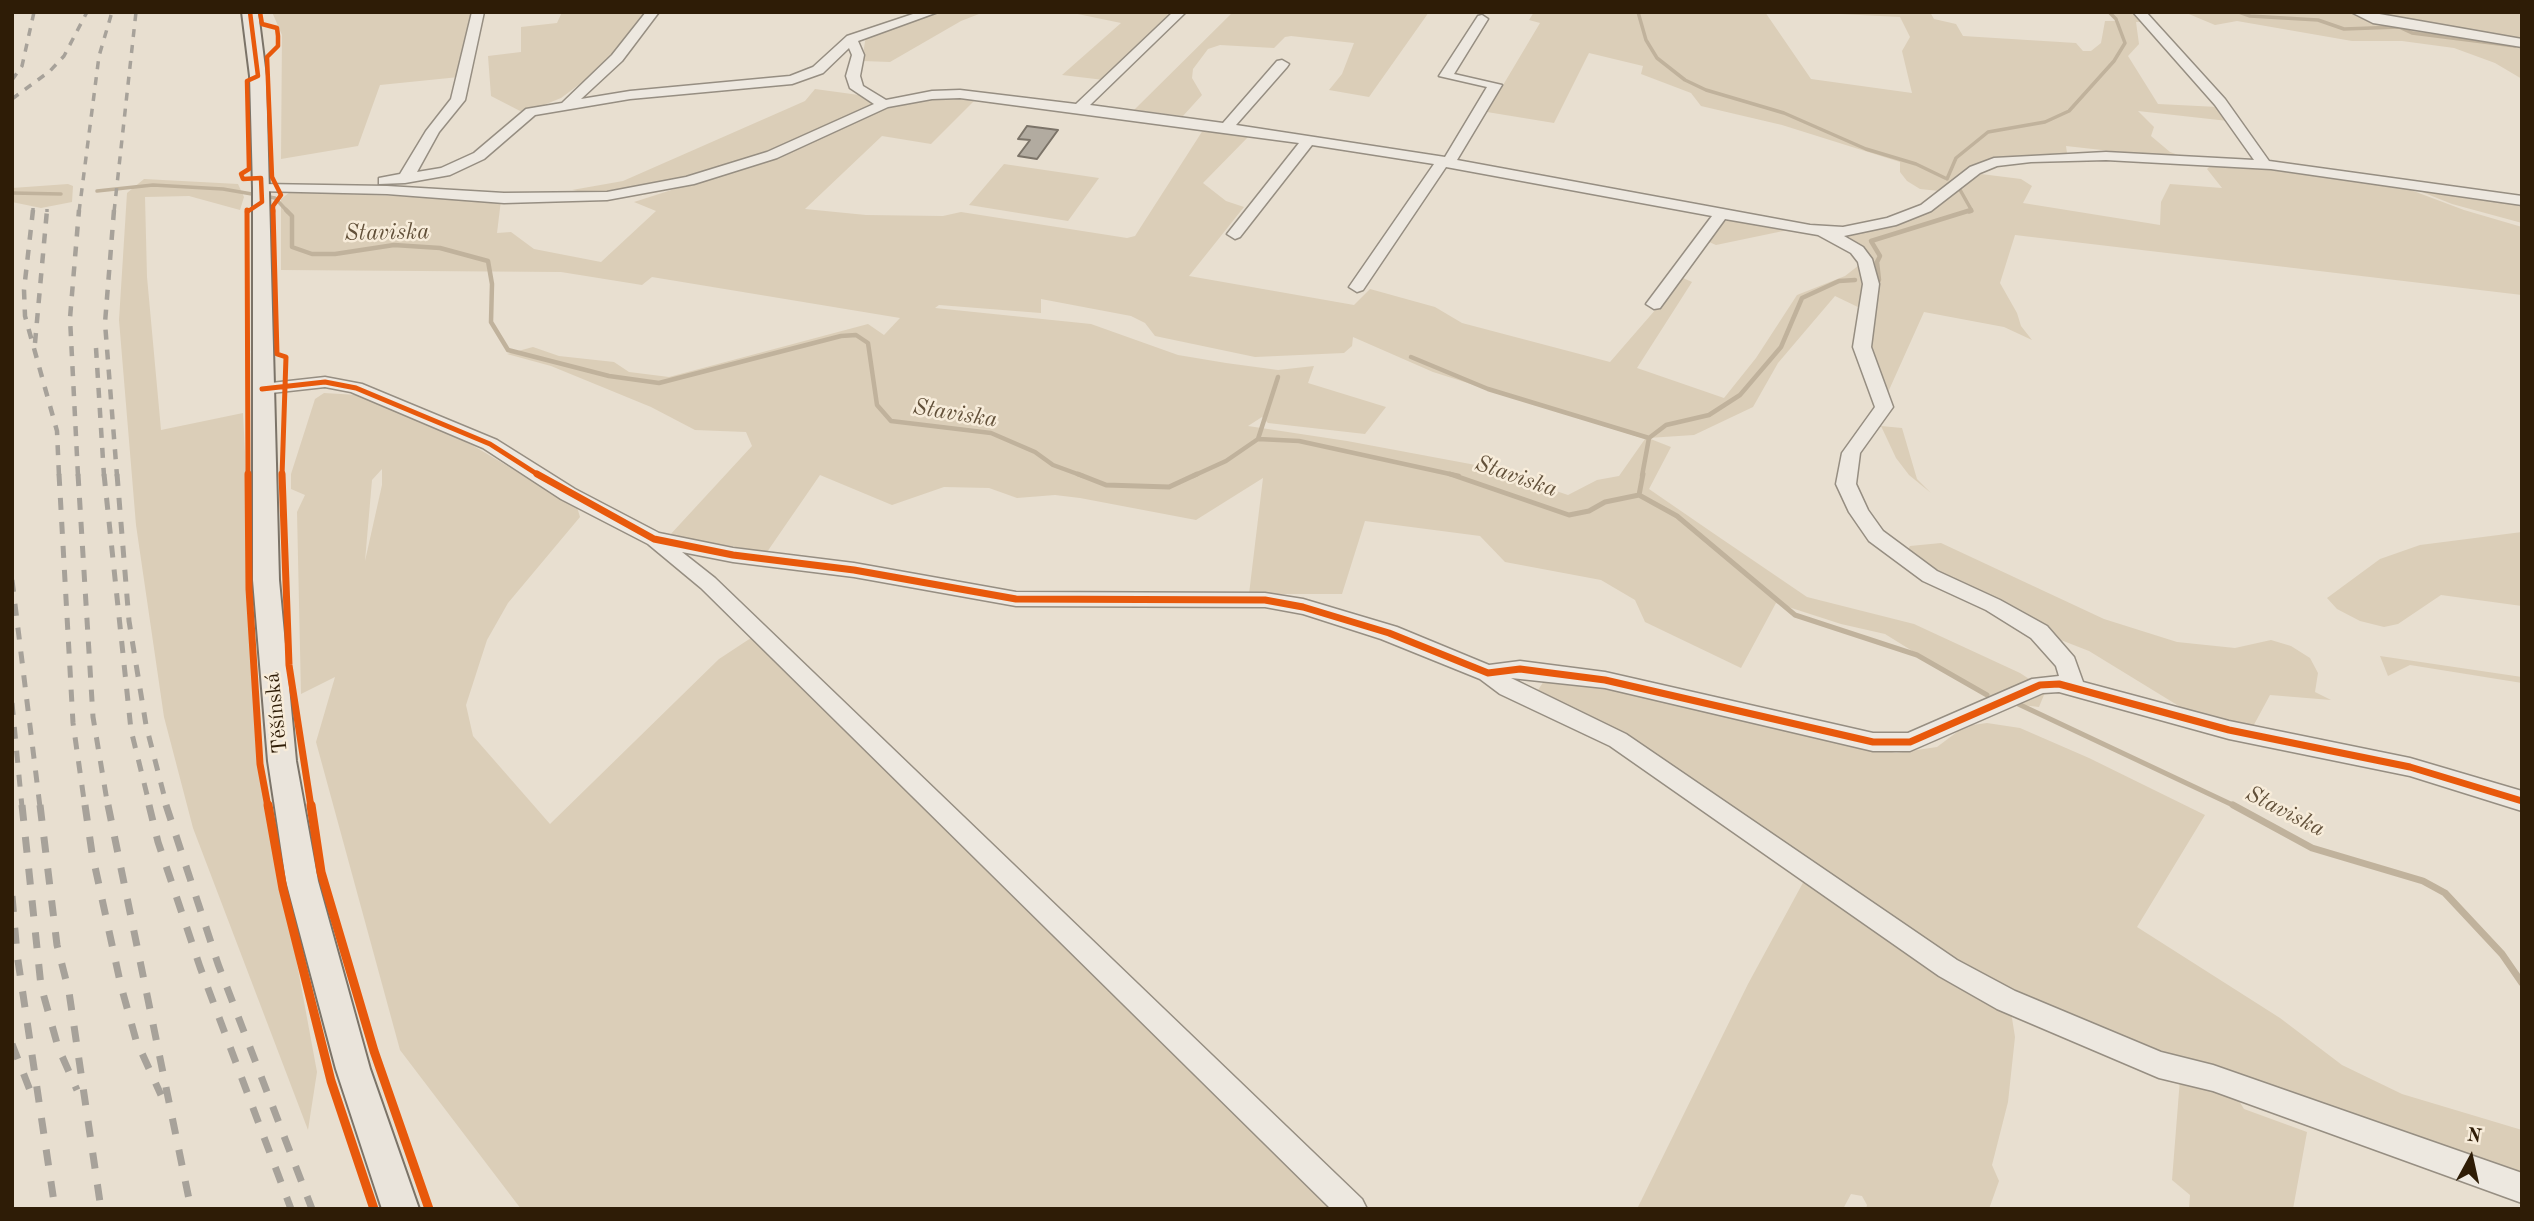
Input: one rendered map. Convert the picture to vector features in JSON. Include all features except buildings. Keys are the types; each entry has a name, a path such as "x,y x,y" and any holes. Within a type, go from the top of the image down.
{"main road":[{"name":"Těšínská","path":"250,12 257,76 262,195 266,580 282,761 302,881 353,1069 401,1209"}],"street":[{"path":"405,178 433,131 458,100 478,12"},
{"path":"564,106 587,89 617,58 653,12"},
{"path":"262,195 334,189 445,172 479,156 531,112 631,95 792,80 818,70 852,39 932,12"},
{"path":"1080,107 1180,12"},
{"path":"2139,12 2220,102 2265,165"},
{"path":"2357,12 2373,19 2522,43"},
{"path":"1357,287 1446,162 1495,85 1446,76 1482,19"},
{"path":"852,39 858,55 853,76 857,88 884,104"},
{"path":"1227,127 1282,64"},
{"path":"334,189 504,198 607,196 689,181 772,155 884,104 932,95 960,94 1080,107 1309,140 1446,162 1821,231 1843,232 1891,222 1926,208 1975,170 1994,162 2106,156 2265,165 2522,201"},
{"path":"1234,234 1309,140"},
{"path":"1654,304 1722,213"},
{"path":"1821,231 1857,250 1867,262 1871,284 1862,347 1884,407 1851,453 1846,484 1859,512 1876,536 1930,576 1993,606 2039,632 2066,663 2073,686"},
{"path":"262,389 325,382 356,388 491,443 568,494 654,539 708,583 1352,1209"},
{"path":"654,539 733,555 854,570 1016,599 1265,600 1303,607 1389,633 1488,673 1508,688 1618,740 1948,968 2006,1000 2159,1065 2213,1078 2522,1188"},
{"path":"1488,673 1520,669 1605,680 1873,742 1910,742 2040,685 2073,686 2229,730 2410,767 2522,801"}],"shaded area":[{"path":"272,12 474,12 459,77 380,85 358,146 281,159 282,35"},
{"path":"562,12 650,12 600,69 561,98 524,113 491,96 488,56 521,52 521,27 557,23"},
{"path":"918,12 984,12 961,21 890,62 862,61 866,35 911,19"},
{"path":"1068,12 1177,12 1104,80 1062,75 1121,23"},
{"path":"1233,12 1429,12 1369,97 1329,90 1342,74 1354,43 1291,36 1285,37 1274,48 1220,45 1208,49 1193,69 1192,78 1202,95 1183,116 1134,110"},
{"path":"1534,12 1765,12 1811,79 1912,93 1902,51 1910,37 1900,17 1800,12 1930,12 1934,19 1956,24 1963,36 2076,43 2083,51 2091,51 2101,43 2105,21 2119,21 2110,12 2135,12 2143,22 2136,22 2139,44 2128,56 2158,104 2218,107 2228,121 2138,111 2154,127 2151,136 2170,152 2192,160 2066,146 2067,153 2013,158 1939,191 1920,189 1907,181 1900,172 1900,162 1782,125 1701,106 1691,93 1641,74 1643,66 1589,53 1554,123 1487,112 1540,23 1529,20"},
{"path":"2184,12 2522,12 2522,79 2495,63 2454,48 2402,41 2352,41 2237,21 2215,25"},
{"path":"815,89 859,95 876,104 851,125 874,113 906,102 955,97 974,101 931,144 882,136 805,209 866,215 943,216 961,212 1127,238 1135,236 1205,127 1250,135 1203,183 1226,201 1244,207 1189,276 1354,305 1370,289 1435,307 1462,323 1610,362 1683,278 1692,282 1637,368 1724,398 1756,358 1797,295 1845,276 1863,262 1860,251 1848,235 1931,210 1981,174 2021,179 2032,186 2023,203 2160,225 2161,202 2170,184 2222,188 2207,169 2210,166 2260,168 2408,189 2464,210 2522,227 2522,295 2015,235 2000,283 2017,313 2021,326 2032,340 2004,327 1924,312 1885,399 1871,369 1862,309 1835,296 1778,363 1753,407 1694,435 1648,438 1671,447 1649,489 1807,597 1914,624 2020,673 2046,690 2039,707 2005,703 1967,685 1885,634 1841,624 1776,603 1741,668 1645,622 1635,600 1601,580 1505,562 1480,536 1365,521 1342,594 1249,594 1263,478 1196,520 1080,498 1055,495 1017,498 989,488 944,487 892,505 820,475 767,552 669,536 752,446 746,432 695,430 651,407 551,366 507,354 533,347 559,356 614,362 629,372 669,377 868,324 884,335 900,318 652,277 642,285 561,272 281,270 281,199 290,192 501,200 497,233 511,232 534,249 601,262 656,211 634,202 684,186 594,194 572,190 623,181 805,101","holes":["1041,299 1131,316 1145,323 1155,336 1255,357 1344,353 1352,346 1353,337 1433,372 1645,439 1619,476 1597,480 1568,495 1481,466 1248,426 1262,417 1268,423 1365,434 1386,407 1308,383 1314,366 1278,370 1226,363 1178,355 1091,324 935,308 939,305 1041,313"]},
{"path":"1004,164 1099,178 1068,221 969,205"},
{"path":"144,179 238,184 244,197 240,210 189,196 145,197 147,277 161,430 243,413 261,769 317,1072 308,1130 193,828 164,717 136,525 119,320 127,193"},
{"path":"68,184 73,186 72,202 41,208 12,202 12,188"},
{"path":"2417,190 2522,205 2522,223 2452,204"},
{"path":"1727,216 1788,230 1716,245 1709,242"},
{"path":"324,393 358,395 472,445 577,507 580,517 508,603 487,640 466,705 473,736 550,824 719,659 754,636 1335,1209 521,1209 400,1050 316,742 335,677 301,694 297,512 305,495 291,489 291,474 315,399","holes":["382,469 382,485 365,561 372,480"]},
{"path":"1881,426 1902,428 1917,479 1931,493 1909,475 1896,458"},
{"path":"2522,532 2522,606 2441,595 2398,624 2384,627 2360,621 2337,609 2327,598 2380,559 2420,545"},
{"path":"1941,543 2104,619 2177,642 2235,648 2271,640 2291,646 2310,658 2318,673 2315,692 2331,700 2270,695 2250,732 2187,711 2089,651 2048,635 1906,552 1910,546"},
{"path":"2380,656 2522,677 2522,683 2410,665 2388,676"},
{"path":"1548,675 1896,753 1937,747 1965,726 1987,723 2020,728 2089,758 2205,815 2137,927 2280,1018 2342,1065 2402,1094 2522,1130 2522,1193 2013,995 1938,953 1669,763 1538,690"},
{"path":"1805,879 2011,1012 2015,1037 2008,1102 1992,1165 1999,1181 1989,1209 1866,1209 1867,1205 1862,1196 1851,1194 1843,1209 1637,1209 1748,984"},
{"path":"2180,1079 2234,1093 2244,1109 2307,1132 2293,1209 2189,1209 2190,1195 2172,1180"}],"waterway":[{"path":"1638,12 1646,40 1657,58 1685,80 1706,90 1784,113 1866,149 1916,164 1945,178"},
{"path":"1947,179 1956,158 1988,132 2045,122 2069,111 2114,61 2125,43 2116,19 2109,12"},
{"path":"2239,12 2250,16 2318,20 2344,29 2399,27 2412,33 2515,46"},
{"name":"Staviska","path":"97,191 153,185 223,189 275,198 288,212"},
{"path":"1959,188 1972,211 1969,212"},
{"name":"Staviska","path":"12,193 61,194"},
{"path":"1879,280 1877,262 1880,256 1871,241 1971,210"},
{"name":"Staviska","path":"288,212 292,216 292,247 312,254 335,254 394,245 440,248 488,261 492,284 491,322 508,350 609,376 659,383 841,336 856,335 868,343 877,405 891,421 991,433 1035,452 1053,465 1083,476"},
{"path":"1649,438 1666,425 1709,415 1740,395 1781,347 1802,298 1839,281 1855,280"},
{"path":"1411,357 1488,389 1649,438"},
{"path":"1258,439 1278,377"},
{"path":"1642,476 1649,438"},
{"name":"Staviska","path":"1193,476 1226,461 1258,439"},
{"name":"Staviska","path":"1258,439 1299,441 1450,474"},
{"name":"Staviska","path":"1078,474 1106,485 1169,487 1197,474"},
{"name":"Staviska","path":"1450,474 1459,476"},
{"name":"Staviska","path":"1450,474 1569,515 1589,511 1605,502 1639,495"},
{"path":"1639,495 1643,474"},
{"name":"Staviska","path":"1639,495 1677,516 1795,615 1917,655 1987,695"},
{"name":"Staviska","path":"2014,702 2235,806"},
{"name":"Staviska","path":"2235,806 2312,848 2423,881 2445,893 2502,954 2522,983"}],"railway":[{"path":"12,80 22,66 34,12"},
{"path":"12,99 50,71 64,56 87,12"},
{"path":"79,212 99,56 112,12"},
{"path":"114,212 136,12"},
{"path":"33,210 24,290 25,316 57,431 59,476"},
{"path":"35,343 47,210"},
{"path":"78,476 70,318 79,210"},
{"path":"114,210 105,323 117,476"},
{"path":"96,348 104,476"},
{"path":"59,474 73,723 85,807"},
{"path":"78,474 93,717 108,807"},
{"path":"104,474 131,730 150,807"},
{"path":"117,474 129,621 146,725 167,807"},
{"path":"12,580 40,807"},
{"path":"12,703 22,807"},
{"path":"22,805 41,986 58,1047 77,1090"},
{"path":"40,805 57,945 69,992 101,1209"},
{"path":"85,805 92,853 121,986 136,1040 161,1095"},
{"path":"108,805 191,1209"},
{"path":"149,805 158,842 200,967 291,1209"},
{"path":"166,805 218,964 312,1209"},
{"path":"12,896 17,954 55,1209"},
{"path":"12,1044 31,1093"}],"cycle path":[{"path":"250,12 258,76 247,81 249,169 241,174 243,179 261,178 262,188 262,202 247,210 249,589 260,764 283,889 331,1081 374,1209"},
{"path":"260,12 262,24 277,28 278,36 278,46 267,57 267,73 272,177 281,195 273,206 277,354 286,357 281,507 289,665 321,872 374,1051 429,1209"},
{"path":"262,389 325,382 356,388 490,444 568,494 654,539 733,555 854,570 1016,599 1265,600 1303,607 1389,633 1488,673 1520,669 1605,680 1873,742 1910,742 2040,685 2059,684 2229,730 2410,767 2522,801"}]}
